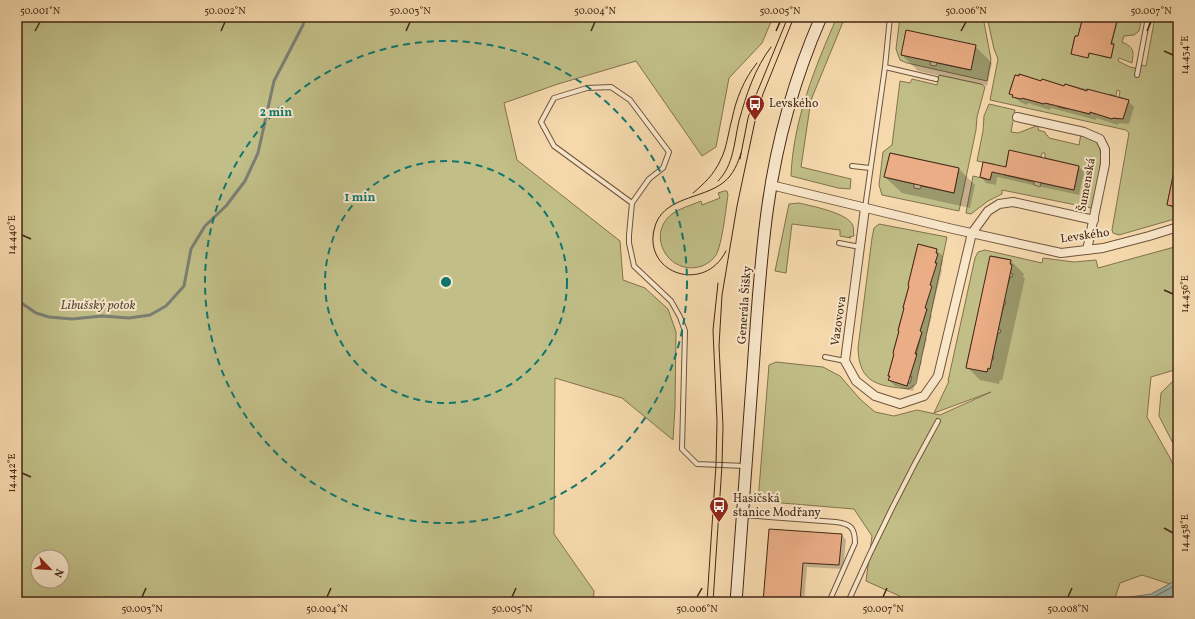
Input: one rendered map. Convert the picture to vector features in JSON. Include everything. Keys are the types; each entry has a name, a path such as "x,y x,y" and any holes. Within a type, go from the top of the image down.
{"main road":[{"name":"Generála Šišky","path":"736,602 761,258 771,185 791,98 807,50 821,17"}],"street":[{"name":"Šumenská","path":"1017,117 1084,132 1100,139 1105,149 1105,164 1087,250"},
{"name":"Levského","path":"771,185 1061,253 1103,248 1178,227"},
{"name":"Levského","path":"972,233 988,211 999,204 1013,202 1094,220"},
{"name":"Vazovova","path":"865,208 846,361 856,381 875,396 900,404 924,396 938,376 972,233"}],"lane":[{"name":"Vazovova","path":"865,208 890,17"},
{"path":"1137,75 1148,17"},
{"path":"884,67 936,79"},
{"path":"632,203 554,146 541,122 554,98 586,88 611,88 630,100 669,152 663,168 649,179 632,203 629,244 634,266 671,301 680,317 685,331 682,449 697,464 746,466"},
{"path":"852,166 870,168"},
{"path":"839,243 861,247"},
{"path":"825,357 846,361"},
{"path":"848,602 861,572 916,460 938,421"},
{"path":"742,515 836,522 851,526 855,534 855,543 829,602"}],"shaded area":[{"path":"17,17 773,17 762,43 729,78 716,147 702,156 636,61 558,84 504,103 517,160 620,241 623,280 645,288 668,309 676,332 673,440 622,398 555,378 554,534 594,591 593,602 17,602"},
{"path":"837,17 845,17 811,100 801,167 851,179 850,189 838,188 791,176 796,135 806,95"},
{"path":"900,17 983,17 991,59 987,81 907,63 900,60 896,49","holes":["976,46 970,70 937,63 936,66 930,65 931,61 901,55"]},
{"path":"987,17 1083,17 1078,36 1075,36 1071,54 1090,49 1102,51 1101,56 1110,58 1114,44 1092,39 1118,17 1142,17 1139,31 1134,35 1124,36 1122,42 1129,46 1132,50 1132,63 1119,58 1118,61 1130,67 1140,69 1142,65 1146,66 1155,17 1178,17 1178,155 1167,204 1178,207 1178,218 1119,235 1113,233 1112,230 1129,133 1126,130 990,100 998,59 994,49","holes":["1019,74 1041,81 1042,79 1064,86 1065,84 1109,96 1110,94 1116,96 1117,90 1120,91 1119,97 1129,100 1123,118 1119,117 1118,119 1112,119 1096,112 1096,114 1090,112 1089,114 1068,108 1058,107 1058,105 1044,104 1013,97 1013,95 1009,93 1015,75 1019,76"]},
{"path":"939,75 981,84 985,87 977,117 976,130 959,211 882,195 879,185 883,152 892,145 900,81 910,83 912,79 937,85","holes":["890,153 959,168 954,193 921,186 920,189 914,188 914,184 884,177"]},
{"path":"989,104 1015,110 1011,132 1018,133 1039,125 1038,130 1045,132 1049,138 1079,145 1081,134 1092,138 1099,146 1101,159 1097,186 1091,208 1002,190 1002,194 988,201 971,214 966,213 973,176 990,180 993,164 977,161 983,131 984,116","holes":["1009,151 1041,157 1042,153 1045,153 1045,158 1079,166 1074,190 1041,183 1040,187 1034,185 1034,182 1004,175"]},
{"path":"727,191 728,195 724,226 715,257 710,262 702,266 690,268 671,260 664,252 661,243 661,233 664,223 672,214 679,210 701,201 702,205 720,198 718,193"},
{"path":"799,203 820,208 845,217 853,226 854,236 849,237 851,238 840,236 840,230 792,224 786,273 775,271 789,204"},
{"path":"879,224 947,237 916,384 909,389 880,384 873,381 862,369 859,360 858,348 874,228","holes":["918,244 937,249 925,308 927,309 920,331 922,332 910,377 912,377 907,386 889,380 890,376 888,376 903,307"]},
{"path":"1178,246 1178,369 1151,377 1147,417 1174,467 1178,470 1178,579 1170,584 1142,575 1120,583 1114,601 1111,602 913,602 866,581 872,536 854,509 758,501 769,365 776,362 823,367 840,376 860,399 875,412 894,416 917,410 940,415 991,392 934,413 949,381 975,258 978,252 985,250 1042,263 1043,258 1074,262 1096,260 1098,268","holes":["991,256 1011,260 1010,264 1012,265 1010,273 1013,274 1012,277 1010,277 1008,285 1006,285 1004,301 1006,302 998,329 1001,330 1000,333 998,333 992,357 994,357 993,360 991,360 990,368 988,368 987,372 966,367"]},
{"path":"1178,380 1178,453 1159,416 1161,393 1172,382"}],"water":[{"path":"1178,579 1178,602 1111,602 1123,598 1151,594"}],"building":[{"path":"1083,17 1118,17 1111,44 1114,44 1111,58 1089,53 1088,58 1071,54 1075,36 1078,36"},
{"path":"906,30 976,45 971,70 901,55"},
{"path":"1019,74 1041,81 1042,79 1064,86 1065,84 1087,91 1087,89 1129,100 1123,119 1112,119 1090,112 1090,114 1012,97 1013,95 1009,94 1015,75 1019,76"},
{"path":"1009,150 1079,166 1074,190 992,172 990,180 980,177 983,162 1006,167"},
{"path":"890,153 959,168 954,193 884,177"},
{"path":"1174,171 1178,171 1178,207 1167,205"},
{"path":"918,244 937,249 936,253 938,254 935,263 937,263 930,285 932,286 925,308 927,309 920,331 922,332 915,354 917,354 907,386 888,380 890,376 888,376"},
{"path":"990,256 1011,260 1010,264 1012,265 990,369 988,368 987,372 966,368"},
{"path":"769,529 842,534 839,565 803,563 800,602 763,602"}],"waterway":[{"name":"Libušský potok","path":"17,300 36,313 49,317 72,319 102,316 129,318 150,315 166,306 184,286 191,249 205,226 226,206 245,181 258,153 274,81 303,25 305,17"}],"tram line":[{"path":"740,159 748,118 754,100 788,17"},
{"path":"713,602 722,465 723,426 719,346 722,295 737,206 755,121 763,94 794,17"},
{"path":"718,181 723,175 730,161 739,121 752,82 760,64 771,47"},
{"path":"693,193 715,170 720,161 726,146 738,97 744,82 757,63"},
{"path":"726,251 716,264 704,272 691,275 678,273 667,267 658,258 653,245 654,230 658,219 673,205 715,188 724,182 735,169 741,153"},
{"path":"707,602 716,465 717,421 713,330 718,283"}],"place":[{"name":"Levského","path":"755,121"},
{"name":"Hasičská stanice Modřany","path":"719,523"}]}
